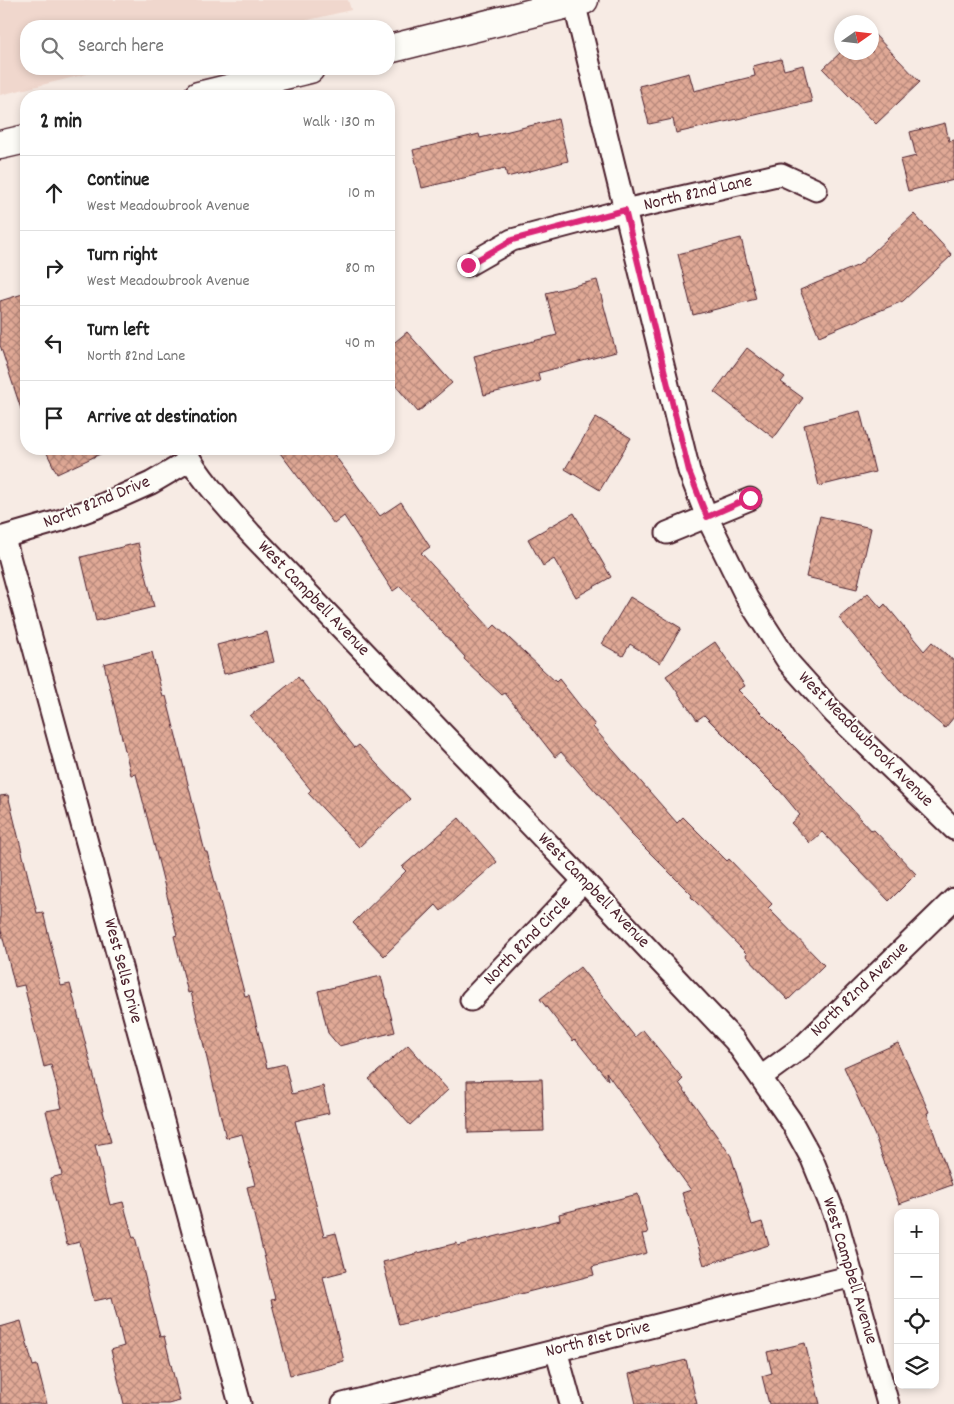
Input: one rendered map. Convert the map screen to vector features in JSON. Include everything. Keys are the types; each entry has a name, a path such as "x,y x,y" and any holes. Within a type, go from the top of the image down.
{"main road":[{"path":"395,47 579,1"},
{"path":"223,90 285,75"},
{"path":"0,145 20,140"}],"street":[{"name":"West Meadowbrook Avenue","path":"579,1 625,210 689,471 707,517 747,598 789,663 834,713 954,829"},
{"name":"North 82nd Lane","path":"468,265 512,240 625,210 782,174 816,190"},
{"name":"North 82nd Drive","path":"2,538 95,508 152,483 186,455"},
{"name":"West Campbell Avenue","path":"188,455 219,498 251,534 735,1041 791,1122 812,1159 836,1218 888,1404"},
{"path":"667,533 750,498"},
{"name":"West Sells Drive","path":"2,538 240,1404"},
{"name":"North 82nd Circle","path":"471,1000 584,881"},
{"name":"North 82nd Avenue","path":"761,1078 802,1047 954,898"},
{"name":"North 81st Drive","path":"343,1404 853,1276"},
{"path":"556,1350 571,1404"}],"shaded area":[{"path":"0,0 348,0 351,10 308,20 20,20 20,75 83,75 0,95"}],"building":[{"path":"879,39 920,82 876,124 823,69 834,59 879,60"},
{"path":"781,59 784,70 803,65 812,102 676,133 673,119 649,124 639,86 689,73 694,91 755,76 753,66"},
{"path":"558,119 568,161 507,177 505,168 422,188 413,150 479,134 480,138"},
{"path":"945,123 949,141 954,140 954,180 908,191 900,160 916,156 910,132"},
{"path":"914,214 952,255 903,301 819,336 800,290 859,265"},
{"path":"741,238 756,299 693,315 678,254"},
{"path":"597,280 616,352 538,373 540,381 484,395 474,356 557,335 546,293"},
{"path":"20,295 20,406 0,345 0,301"},
{"path":"407,332 452,383 418,412 395,385 395,342"},
{"path":"747,348 785,377 781,382 803,398 774,438 714,392"},
{"path":"860,411 875,472 819,486 804,425"},
{"path":"596,417 631,438 600,490 565,469"},
{"path":"48,455 98,455 57,474"},
{"path":"282,455 334,455 380,516 401,502 430,547 421,553 491,629 495,625 556,682 559,679 595,725 593,727 677,823 683,817 727,861 729,859 772,904 768,908 824,965 788,1000 746,956 747,954 691,897 692,895 631,834 561,752 555,757 505,693 502,695 464,659 465,657 400,586 393,591 344,516 334,524"},
{"path":"574,513 611,577 576,597 554,559 543,566 528,539"},
{"path":"820,516 871,528 857,589 806,577"},
{"path":"138,543 154,607 96,621 81,557"},
{"path":"868,593 881,608 885,604 924,651 932,642 954,661 954,717 945,728 900,691 839,618"},
{"path":"630,597 681,628 660,663 630,644 623,656 602,644"},
{"path":"267,632 274,662 224,674 217,645"},
{"path":"715,642 745,686 738,690 798,750 872,831 874,830 916,874 889,901 822,832 810,843 791,823 800,815 781,792 704,715 697,720 666,676"},
{"path":"152,652 163,697 166,696 205,852 207,852 245,996 249,995 267,1068 285,1064 292,1094 323,1086 329,1113 295,1121 324,1236 336,1233 346,1271 323,1277 344,1361 290,1375 271,1300 275,1299 247,1187 255,1185 242,1134 226,1138 191,992 188,993 174,936 177,935 136,774 131,775 104,664"},
{"path":"298,677 355,748 359,745 410,799 359,847 308,793 311,790 250,716"},
{"path":"8,795 37,913 43,912 61,986 70,984 111,1142 95,1145 110,1205 123,1202 133,1238 135,1237 160,1337 164,1336 180,1401 168,1404 124,1404 111,1350 124,1346 112,1297 94,1301 80,1242 67,1245 50,1178 62,1175 46,1111 62,1108 51,1065 44,1067 24,985 15,987 0,926 0,796"},
{"path":"459,818 497,862 441,911 436,905 384,956 353,923 406,871 402,867"},
{"path":"580,967 635,1037 643,1030 683,1079 679,1083 731,1156 752,1225 762,1222 769,1245 704,1265 682,1193 691,1190 606,1072 608,1080 575,1039 573,1041 540,999"},
{"path":"381,976 395,1032 339,1046 328,1033 318,991"},
{"path":"898,1043 929,1112 927,1113 952,1185 899,1204 875,1136 844,1067"},
{"path":"408,1045 448,1090 410,1125 369,1079"},
{"path":"542,1079 544,1131 468,1133 467,1081"},
{"path":"638,1194 648,1233 642,1234 647,1253 592,1267 594,1275 399,1325 383,1262 457,1243 458,1246 560,1220 559,1214"},
{"path":"21,1321 33,1366 37,1365 47,1404 0,1404 0,1327"},
{"path":"805,1343 820,1404 769,1404 762,1376 772,1373 767,1352"},
{"path":"686,1360 697,1404 636,1404 629,1374"}],"route":[{"path":"468,265 512,240 625,210 689,471 707,517 750,498"}]}
